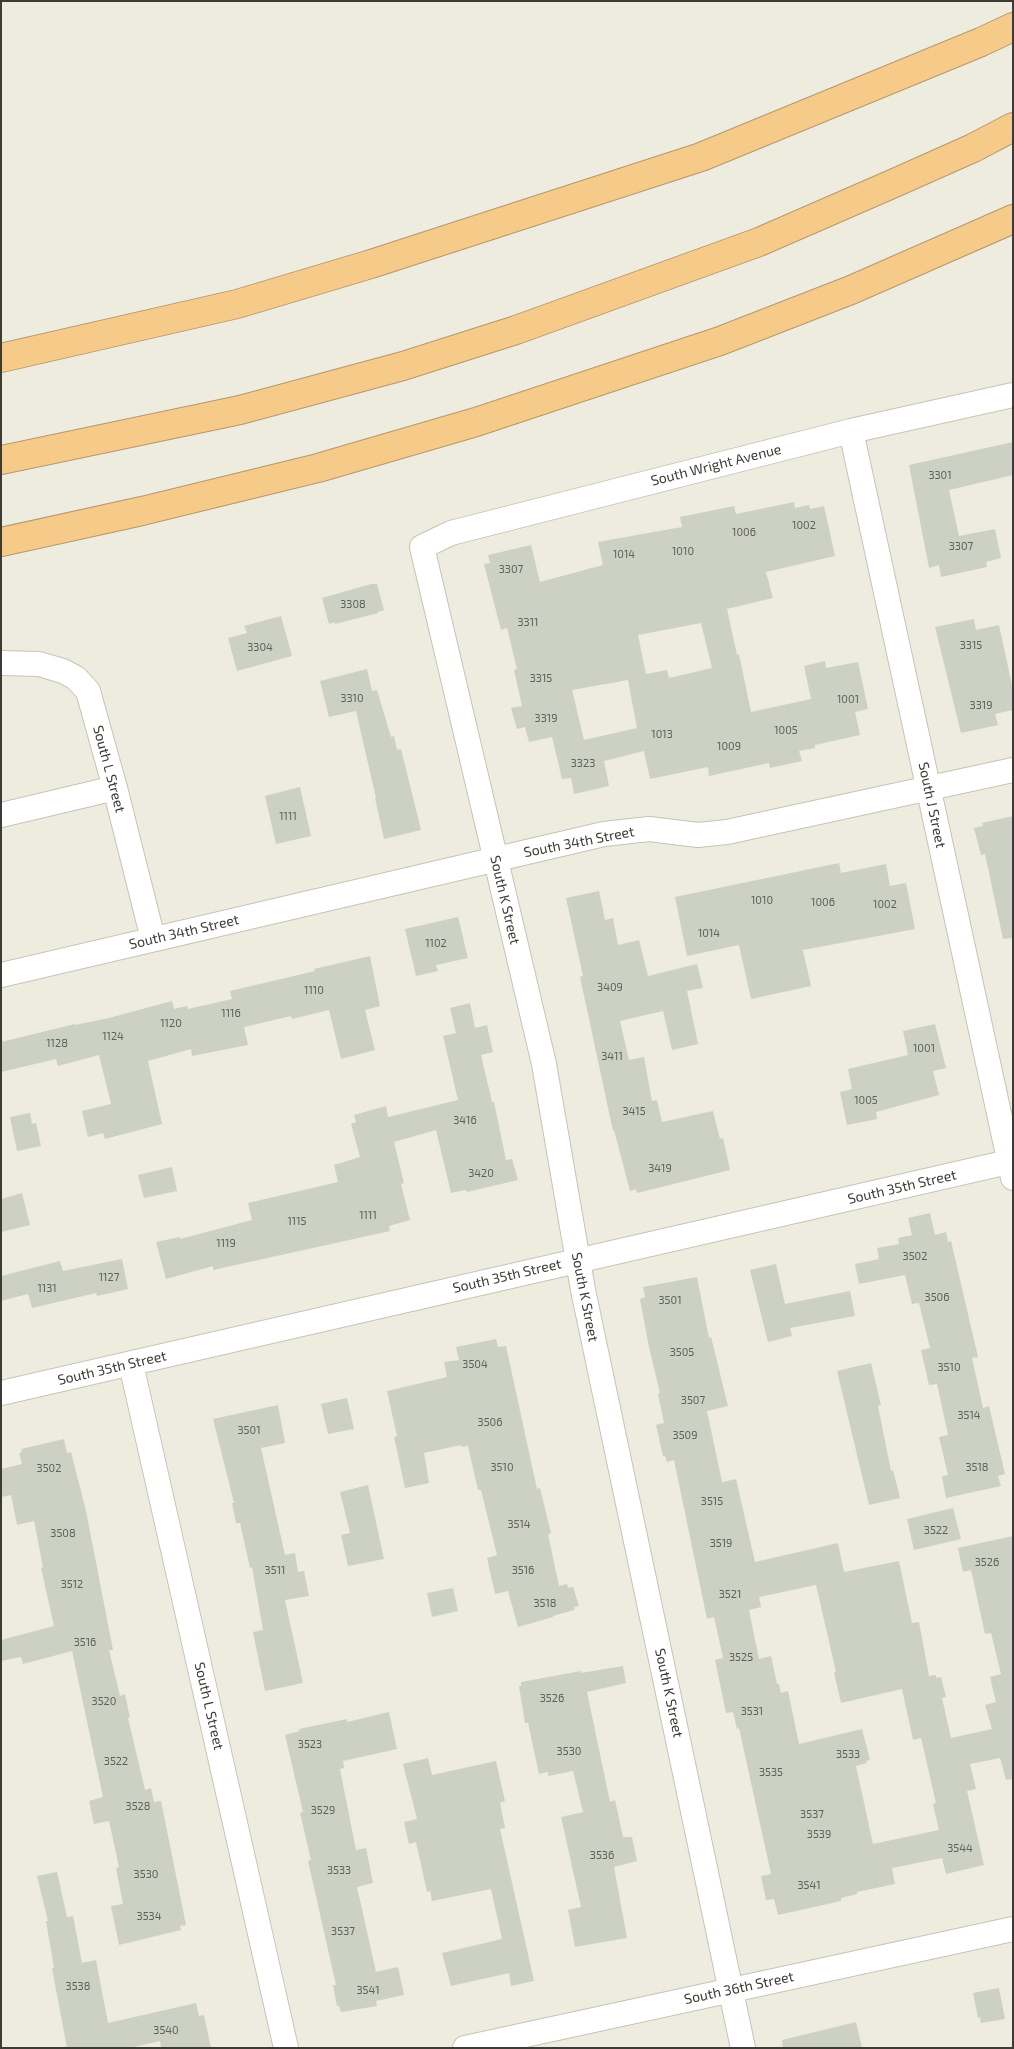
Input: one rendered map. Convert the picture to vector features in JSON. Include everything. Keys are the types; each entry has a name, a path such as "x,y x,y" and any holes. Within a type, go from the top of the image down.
{"highway":[{"path":"1,358 238,304 380,261 692,160 1013,27"},
{"path":"1,460 240,410 403,366 516,330 759,242 907,178 1013,127"},
{"path":"1,542 142,511 318,468 476,422 720,341 851,290 1013,219"}],"street":[{"name":"South Wright Avenue","path":"422,547 451,533 851,431 1013,395"},
{"name":"South J Street","path":"851,431 1012,1167"},
{"name":"South K Street","path":"422,547 544,1064 585,1299 743,2048"},
{"name":"South L Street","path":"1,663 39,664 63,671 76,678 88,691 115,788 153,940"},
{"name":"South 34th Street","path":"1,975 623,831 650,829 698,835 721,833 1013,770"},
{"path":"1,815 115,788"},
{"name":"South 35th Street","path":"1,1393 578,1259 629,1250 1012,1167"},
{"name":"South L Street","path":"131,1364 286,2048"},
{"name":"South 36th Street","path":"465,2048 1013,1929"}],"building":[{"path":"1013,442 1013,475 949,490 959,536 995,529 1001,558 986,562 987,567 941,577 939,565 929,568 909,465"},
{"path":"794,502 795,508 809,505 810,509 824,506 835,556 766,572 773,598 727,609 751,712 811,699 804,666 825,661 826,668 858,662 868,709 855,712 860,735 815,745 815,748 799,751 802,761 770,768 769,763 709,776 708,767 650,779 644,751 604,761 609,786 574,794 571,778 562,779 552,737 529,742 525,727 517,729 511,708 522,706 514,670 517,669 507,628 501,630 484,564 490,563 488,555 531,545 540,582 603,565 598,542 682,527 680,517 734,506 736,514","holes":["701,623 712,668 669,678 667,670 646,674 638,635","628,680 637,728 584,740 572,690"]},
{"path":"377,584 384,610 329,624 322,598"},
{"path":"281,616 292,656 237,671 228,638 247,633 244,626"},
{"path":"974,619 976,630 999,625 1013,690 1013,710 995,714 998,725 961,733 935,627"},
{"path":"367,669 372,691 377,690 391,737 394,736 397,750 401,749 421,830 384,839 356,711 329,717 320,681"},
{"path":"300,787 311,836 276,844 265,796"},
{"path":"1013,816 1013,938 1003,939 985,854 981,855 974,828 983,826 982,823"},
{"path":"839,863 841,873 886,864 890,886 906,883 915,929 803,950 811,986 751,999 739,945 687,956 675,897"},
{"path":"599,891 605,920 613,918 618,945 639,940 648,976 697,964 703,988 687,991 698,1044 672,1050 663,1011 620,1021 629,1060 644,1057 652,1101 657,1100 662,1122 713,1111 720,1139 723,1138 730,1170 637,1193 636,1189 630,1191 613,1131 580,977 583,976 566,898"},
{"path":"458,917 468,958 436,965 438,971 416,976 405,929"},
{"path":"370,956 380,1006 365,1010 375,1050 341,1059 329,1010 292,1019 291,1016 244,1027 248,1045 192,1056 191,1049 148,1061 162,1124 105,1139 103,1133 88,1137 82,1111 111,1104 99,1055 58,1066 56,1059 1,1072 1,1042 75,1024 109,1018 172,1001 174,1009 187,1006 188,1009 232,999 230,991"},
{"path":"470,1003 475,1028 487,1025 493,1052 481,1055 492,1102 494,1102 506,1160 512,1159 518,1180 467,1192 466,1190 451,1193 436,1130 394,1142 404,1183 401,1184 410,1220 389,1226 390,1231 213,1270 213,1266 166,1279 156,1242 180,1237 180,1239 252,1220 248,1203 338,1182 334,1165 360,1157 351,1124 356,1122 354,1115 386,1106 388,1117 458,1100 443,1036 456,1033 450,1008"},
{"path":"935,1024 946,1068 933,1071 939,1095 876,1112 877,1119 847,1125 840,1092 852,1089 848,1069 908,1055 903,1031"},
{"path":"30,1113 32,1124 36,1123 41,1146 17,1151 10,1117"},
{"path":"172,1167 177,1191 144,1198 138,1175"},
{"path":"22,1193 30,1225 1,1232 1,1199"},
{"path":"930,1213 935,1235 946,1232 948,1242 951,1241 978,1357 972,1358 983,1408 989,1406 1005,1474 998,1476 1001,1486 946,1498 942,1476 948,1475 939,1437 948,1435 937,1384 929,1385 921,1350 930,1348 919,1303 912,1304 905,1275 859,1284 855,1264 879,1259 877,1248 899,1244 898,1238 912,1235 908,1218"},
{"path":"122,1259 128,1289 97,1296 96,1293 32,1308 28,1294 1,1301 1,1276 60,1261 63,1271"},
{"path":"776,1264 785,1304 850,1291 855,1316 790,1328 792,1336 768,1342 750,1270"},
{"path":"697,1277 709,1338 711,1337 728,1406 707,1411 722,1482 736,1479 755,1562 838,1543 844,1572 899,1561 912,1623 919,1622 929,1676 936,1675 936,1678 941,1677 946,1697 942,1698 951,1738 992,1729 985,1705 996,1702 990,1677 1001,1674 991,1633 985,1634 971,1570 963,1572 958,1548 1013,1536 1013,1779 1006,1780 1000,1758 970,1764 976,1789 967,1791 984,1865 946,1874 942,1858 892,1868 895,1884 857,1892 857,1894 841,1898 841,1901 778,1915 774,1899 766,1900 761,1876 771,1874 739,1728 737,1729 733,1712 726,1713 715,1660 723,1658 714,1617 707,1619 674,1460 667,1462 665,1456 663,1456 656,1425 664,1423 658,1394 660,1393 640,1299 645,1297 643,1287","holes":["816,1585 836,1672 834,1673 841,1703 902,1689 913,1740 921,1738 936,1803 933,1804 939,1830 873,1844 856,1766 867,1763 866,1761 870,1760 862,1729 799,1744 788,1691 781,1693 779,1684 777,1684 771,1656 759,1659 749,1610 761,1607 759,1597"]},
{"path":"496,1339 498,1347 506,1346 537,1489 540,1488 551,1533 548,1534 559,1586 567,1584 568,1588 573,1587 579,1606 574,1607 574,1610 518,1627 508,1591 495,1594 487,1558 497,1555 481,1490 478,1490 468,1446 461,1447 461,1445 424,1453 429,1483 405,1488 394,1437 397,1436 387,1391 447,1377 444,1362 459,1360 456,1347"},
{"path":"871,1363 881,1405 878,1406 891,1471 893,1470 900,1498 869,1505 837,1371"},
{"path":"347,1398 354,1429 328,1434 321,1404"},
{"path":"278,1405 285,1443 261,1448 285,1555 295,1553 298,1572 304,1571 309,1596 285,1600 303,1683 265,1691 253,1632 263,1630 252,1567 250,1568 240,1523 236,1523 232,1503 234,1503 213,1419"},
{"path":"64,1439 67,1453 71,1452 86,1511 113,1650 109,1650 120,1696 125,1694 130,1718 128,1718 145,1790 151,1788 154,1802 161,1801 186,1925 180,1926 181,1930 119,1945 111,1906 123,1904 116,1868 119,1867 109,1821 94,1824 89,1801 103,1797 72,1651 23,1664 21,1657 1,1661 1,1640 54,1626 41,1568 43,1567 34,1521 17,1525 11,1495 1,1497 1,1469 22,1464 19,1453 22,1452 21,1449"},
{"path":"368,1485 384,1559 348,1566 341,1535 350,1533 340,1492"},
{"path":"953,1508 961,1539 914,1550 907,1519"},
{"path":"453,1588 458,1611 432,1617 427,1593"},
{"path":"623,1666 626,1683 587,1692 610,1802 615,1800 623,1837 632,1837 637,1861 614,1867 627,1938 575,1947 568,1910 581,1907 561,1817 583,1812 573,1771 548,1776 548,1772 539,1774 528,1723 525,1723 519,1686 521,1686 521,1682 581,1671 581,1673"},
{"path":"389,1712 397,1749 343,1761 344,1768 340,1769 356,1850 366,1848 373,1883 357,1887 376,1972 398,1967 404,1995 376,2001 377,2006 341,2012 339,2006 337,2006 333,1985 336,1985 308,1861 311,1860 300,1813 303,1812 285,1735 300,1731 299,1729 347,1719 347,1722"},
{"path":"428,1758 432,1775 496,1761 505,1801 500,1803 505,1828 500,1829 534,1981 511,1986 509,1973 451,1986 442,1953 502,1939 491,1889 432,1901 430,1891 427,1892 416,1842 409,1844 404,1822 417,1819 403,1764"},
{"path":"57,1872 67,1917 73,1916 82,1963 96,1960 108,2023 196,2003 199,2016 204,2015 211,2048 161,2048 160,2041 130,2048 67,2048 52,1968 54,1968 46,1921 48,1921 37,1876"},
{"path":"999,1988 1005,2019 981,2023 980,2017 978,2018 973,1993"},
{"path":"856,2022 862,2048 783,2048 782,2040"}]}
